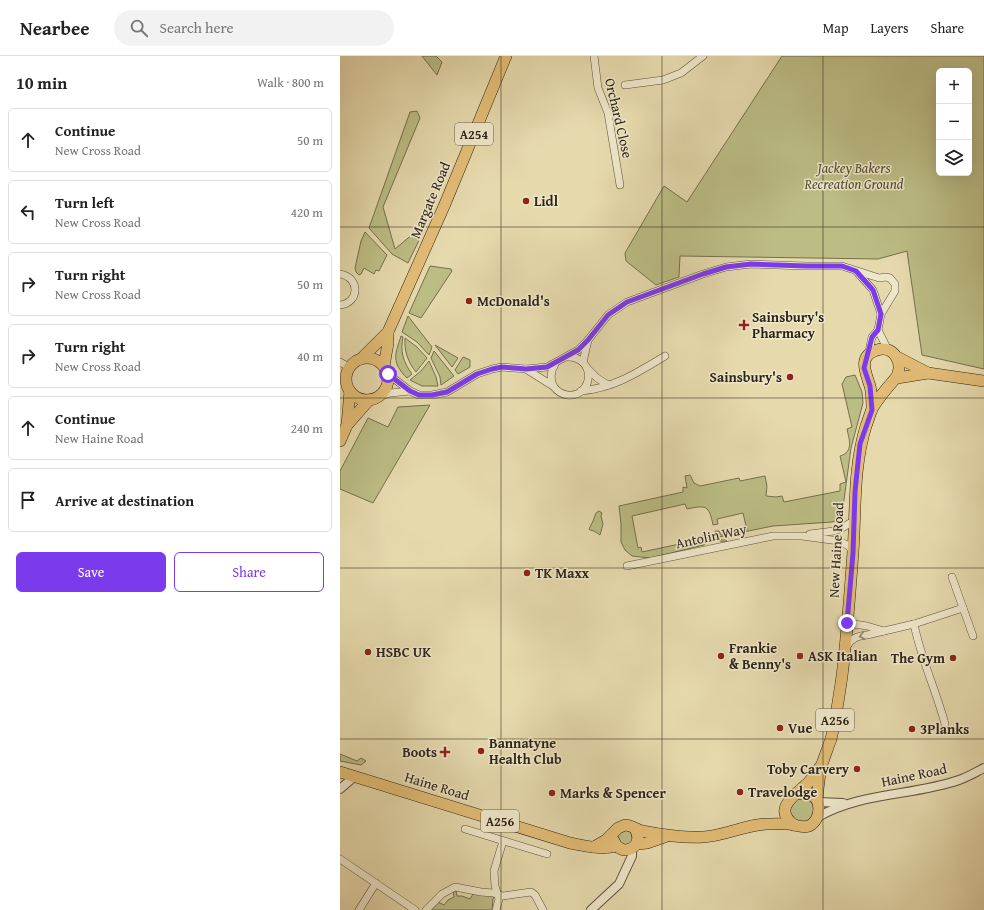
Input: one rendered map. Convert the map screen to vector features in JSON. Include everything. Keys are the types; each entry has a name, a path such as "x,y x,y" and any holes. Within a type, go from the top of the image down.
{"main road":[{"name":"Margate Road","path":"340,441 347,425 350,391 347,386 344,364 363,357 388,332 445,204 506,56"},
{"name":"Margate Road","path":"347,425 374,398 384,392 387,385 386,370 388,332"},
{"path":"868,356 877,350 892,353 928,373 954,378 984,381"},
{"path":"892,353 900,367 895,380"},
{"name":"New Haine Road","path":"868,356 865,362 865,374 870,386 872,410"},
{"path":"363,357 378,360 386,370"},
{"path":"865,374 872,382 883,386 895,380 928,373"},
{"name":"New Haine Road","path":"817,801 822,764 835,719 842,676 853,553 855,492 860,444 872,410 881,396 895,380"},
{"path":"350,391 355,397 362,399 374,398"},
{"name":"New Haine Road","path":"794,794 810,781 822,764"},
{"name":"Haine Road","path":"340,772 584,846 607,848 618,847 626,850 634,846 668,836"},
{"name":"Haine Road","path":"765,824 777,816 785,808 790,798 794,794 806,793 811,795 817,801"},
{"path":"817,801 820,811 818,817"},
{"path":"785,808 787,818 794,825"},
{"name":"Haine Road","path":"594,847 606,840 618,828 625,825 668,836 704,837 765,824 794,825 802,827 808,826 818,817"},
{"path":"634,846 638,836 636,829"},
{"path":"614,832 613,839 618,847"}],"street":[{"name":"Orchard Close","path":"594,56 598,88 608,113 620,185"},
{"path":"625,85 663,80 681,73 703,56"},
{"path":"386,370 410,391 419,395 438,395 447,392 477,374 492,369 502,367 526,369 547,367 555,364 578,350 608,315 627,302 703,274 726,267 751,264 842,266 879,278 890,278 894,284 895,291 881,314 878,330 872,337 868,356"},
{"path":"856,271 877,297 884,299 891,297"},
{"path":"340,274 349,278 353,282 355,292 350,301 346,304 340,305"},
{"path":"879,278 874,283 874,292 881,314"},
{"path":"878,330 892,353"},
{"path":"526,369 535,373 559,392 564,394 575,394 586,387 588,381 589,374 585,365 588,340"},
{"path":"581,391 599,390 608,385 620,382 665,356"},
{"path":"565,358 578,359 597,378 608,385"},
{"path":"553,386 551,374 555,364"},
{"path":"374,398 390,393 410,391"},
{"name":"Antolin Way","path":"627,566 773,536 802,536 834,531 855,520"},
{"name":"Antolin Way","path":"802,536 844,543 849,546 853,553"},
{"path":"952,577 973,636"},
{"path":"844,649 852,639 859,636 914,624 963,608"},
{"path":"847,623 867,626 884,631"},
{"path":"914,624 922,657 935,689 944,724"},
{"name":"Haine Road","path":"818,817 828,811 848,804 946,784 959,780 984,768"},
{"path":"340,789 355,776"},
{"name":"Haine Road","path":"817,801 848,804"},
{"path":"464,829 547,854"},
{"path":"496,910 499,899 495,886 494,871 503,841"},
{"path":"591,910 616,889 632,856 634,846"},
{"path":"618,847 626,868"},
{"path":"340,859 416,910"},
{"path":"359,910 376,883"},
{"path":"426,910 442,894 455,887 503,896 531,892 535,895 543,910"}],"green space":[{"path":"422,56 436,56 442,62 437,75"},
{"name":"Jackey Bakers Recreation Ground","path":"782,56 984,56 984,369 922,355 907,251 878,259 680,256 679,277 656,285 626,261 625,253 664,186 687,202"},
{"path":"417,111 420,118 383,207 395,249 420,228 424,230 408,263 392,254 369,228 410,112"},
{"path":"365,232 387,255 379,271 376,270 374,274 364,268 359,275 355,268 361,241"},
{"path":"430,266 451,269 452,271 421,318 409,313"},
{"path":"408,316 432,347 429,355 417,342 402,332"},
{"path":"401,336 403,337 403,356 406,365 412,374 407,378 396,363 396,353"},
{"path":"405,338 417,347 427,358 416,372 407,356"},
{"path":"435,345 458,358 452,367"},
{"path":"434,351 454,376 441,385 440,377 431,358"},
{"path":"463,357 470,360 470,367 458,374 455,370"},
{"path":"429,361 438,386 422,386 410,380 421,371"},
{"path":"855,375 862,392 863,403 851,448 843,507 837,520 832,522 773,526 719,537 727,542 722,542 717,539 715,531 719,531 721,535 747,530 743,513 717,519 718,524 713,525 710,514 706,508 699,507 687,509 685,504 632,516 638,548 641,547 642,552 703,539 703,534 708,533 707,541 704,545 650,558 632,556 625,550 621,542 619,506 683,492 683,487 687,488 685,476 690,475 694,483 700,486 739,478 740,481 765,476 767,486 766,496 782,496 784,502 840,491 840,484 846,482 840,456 847,452 849,448 850,445 847,429 852,427 842,384 846,377"},
{"path":"430,405 373,503 340,489 340,471 368,418 388,427 398,407"},
{"path":"599,511 602,513 601,516 603,524 600,535 589,529 596,513"},
{"path":"340,754 357,761 361,758 366,761 361,765 340,761"},
{"path":"802,798 810,802 814,810 810,818 802,822 794,818 790,810 794,802"},
{"path":"622,830 631,830 633,843 623,845 618,839 618,834"},
{"path":"453,890 456,891 457,896 470,899 473,894 491,895 494,897 492,910 430,910 438,902 444,905 448,900 454,897"}],"place":[{"name":"Lidl","path":"526,201"},
{"name":"McDonald's","path":"469,301"},
{"name":"Sainsbury's Pharmacy","path":"744,325"},
{"name":"Sainsbury's","path":"790,377"},
{"name":"TK Maxx","path":"527,573"},
{"name":"HSBC UK","path":"368,652"},
{"name":"Frankie & Benny's","path":"721,656"},
{"name":"ASK Italian","path":"800,656"},
{"name":"The Gym","path":"953,658"},
{"name":"Vue","path":"780,728"},
{"name":"3Planks","path":"912,729"},
{"name":"Bannatyne Health Club","path":"481,751"},
{"name":"Boots","path":"445,752"},
{"name":"Toby Carvery","path":"857,769"},
{"name":"Travelodge","path":"740,792"},
{"name":"Marks & Spencer","path":"552,793"}],"route":[{"path":"388,374 410,391 419,395 438,395 457,387 484,371 502,367 526,369 547,367 555,364 578,350 608,315 627,302 726,267 751,264 842,266 856,271 873,290 881,314 878,330 872,337 864,368 870,386 872,410 860,444 855,492 853,553 850,573 847,623"}]}
